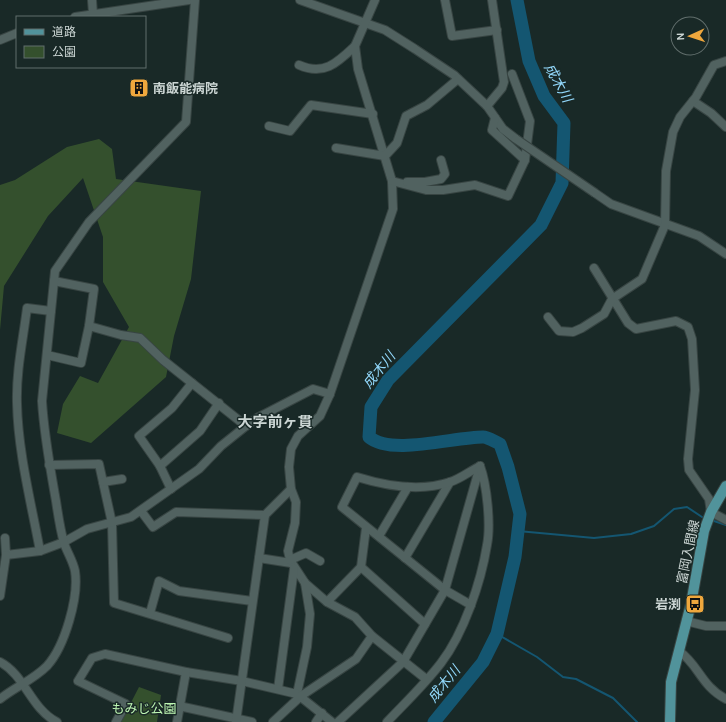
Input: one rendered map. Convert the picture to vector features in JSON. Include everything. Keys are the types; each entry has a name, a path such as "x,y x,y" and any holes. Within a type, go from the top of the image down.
{"main road":[{"name":"富岡入間線","path":"670,722 671,682 686,621 704,531 711,512 726,486"}],"street":[{"path":"92,0 93,14"},
{"path":"81,16 152,3 189,0"},
{"path":"0,699 23,685 48,665 59,646 71,618 75,591 75,571 64,542 45,443 42,401 55,272 89,222 186,122 195,0"},
{"path":"300,0 385,30 458,79 487,106 503,130 611,204 698,236 726,254"},
{"path":"299,66 324,70 343,58 355,46 375,0"},
{"path":"445,0 452,36 497,30"},
{"path":"487,106 502,88 504,82 492,0"},
{"path":"0,40 16,33"},
{"path":"355,46 358,69 392,181 392,213 330,394 320,416 298,436 291,449 289,467 290,489 296,502 295,523 288,551 292,564 305,583 327,602 355,617 372,636 426,679"},
{"path":"548,317 559,331 573,332 604,314 612,299 642,279 654,254 665,225 666,171 673,132 680,117 693,101 714,65 726,61"},
{"path":"392,181 426,190 442,190 475,185 508,196 525,160 530,121 512,74"},
{"path":"385,156 397,144 406,116 427,105 458,79"},
{"path":"693,101 711,113 726,127"},
{"path":"268,126 290,131 311,105 372,114"},
{"path":"495,118 492,130 525,160"},
{"path":"336,148 385,156"},
{"path":"392,181 425,182 442,179 445,174 441,160"},
{"path":"594,268 628,323 636,329 676,320 688,327 692,339 694,390 688,459 689,470 709,499 711,512 726,520"},
{"path":"47,355 81,363 89,326 94,289 54,281"},
{"path":"40,551 22,452 17,403 18,378 27,308 51,311"},
{"path":"89,326 121,335 140,338 163,360 246,426"},
{"path":"171,489 160,466 139,436 172,408 192,383"},
{"path":"6,555 40,551 64,542 87,529 131,517 199,468 221,446 257,418 313,388 330,394"},
{"path":"160,466 200,431 219,403"},
{"path":"49,465 99,464 112,523 114,603 228,638"},
{"path":"471,605 445,590 379,536 366,528 342,507 357,478 383,486 426,486 450,482 480,466"},
{"path":"338,722 403,662 445,590 480,466"},
{"path":"387,722 441,663 456,638 471,605 487,544 485,480 480,466"},
{"path":"104,482 122,479"},
{"path":"405,558 450,482"},
{"path":"379,536 408,487"},
{"path":"236,720 265,515 290,489"},
{"path":"141,511 153,527 176,512 265,515"},
{"path":"327,602 361,567 366,528"},
{"path":"0,596 6,555 5,538"},
{"path":"278,689 292,564 306,552 320,561"},
{"path":"259,558 292,564"},
{"path":"361,567 425,624"},
{"path":"150,613 159,581 179,590 252,601"},
{"path":"299,695 307,647 310,614 305,583"},
{"path":"686,621 706,626 726,626"},
{"path":"273,722 299,695 356,659 372,636"},
{"path":"679,651 685,656 711,690 726,699"},
{"path":"116,722 126,704 78,681 92,658 105,654 186,672 242,681 299,695 332,722"},
{"path":"0,662 5,665 23,685 36,705 45,715 57,722"},
{"path":"177,722 186,672"},
{"path":"179,706 236,720 252,722"},
{"path":"316,722 322,713"}],"green space":[{"path":"99,139 112,149 116,179 201,191 191,279 174,336 166,377 91,443 57,433 63,404 80,376 98,383 129,327 103,282 103,237 83,178 48,216 4,286 0,330 0,185 15,180 67,147"},
{"name":"もみじ公園","path":"139,687 161,695 157,722 121,722"}],"waterway":[{"name":"成木川","path":"434,722 483,662 497,634 515,557 520,514 508,467 500,444 483,437 407,445 392,445 379,442 369,437 371,407 388,380 541,225 562,183 564,123 544,96 529,61 517,0"},
{"path":"518,531 594,538 631,534 654,526 674,509 687,507 702,517"},
{"path":"714,521 726,525"},
{"path":"497,634 537,657 563,677 576,679 613,698 637,722"}],"place":[{"name":"南飯能病院","path":"139,88"},
{"name":"岩渕","path":"695,604"}],"district":[{"name":"大字前ヶ貫","path":"275,422"}]}
